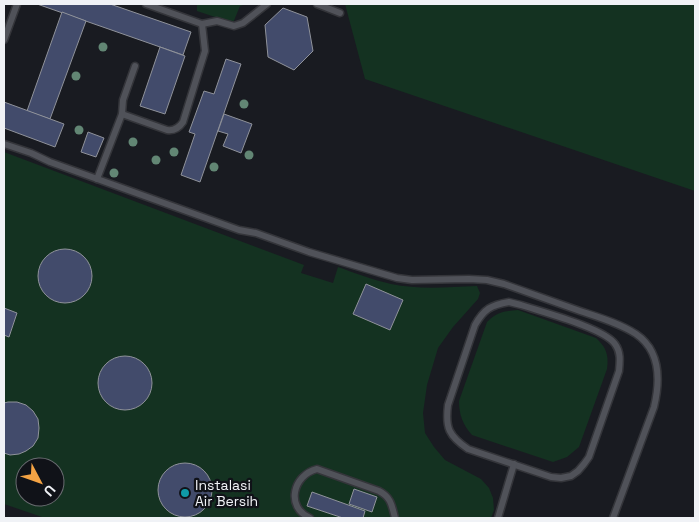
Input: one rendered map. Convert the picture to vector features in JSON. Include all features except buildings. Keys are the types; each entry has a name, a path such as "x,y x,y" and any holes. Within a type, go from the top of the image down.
{"lane":[{"path":"4,40 17,4"},
{"path":"146,4 202,24 216,21 234,26 239,25 267,4"},
{"path":"316,4 340,13"},
{"path":"122,114 167,130 174,130 180,126 192,95 205,51 202,24"},
{"path":"97,179 122,114 123,100 135,66"},
{"path":"4,144 239,230 256,233 308,252 382,274 412,280 469,279 487,280 504,284 616,324 638,335 647,345 657,366 658,392 614,518"},
{"path":"510,302 585,326 606,335 615,343 620,360 619,371 589,456 578,471 571,476 551,477 514,464 468,449 459,443 451,436 446,416 475,325 480,316 487,308 510,302"},
{"path":"498,518 514,464"},
{"path":"310,518 302,514 297,508 294,495 304,475 317,469 384,494 389,498 396,518"}],"green space":[{"path":"197,4 246,4 240,6 233,23 197,11"},
{"path":"345,4 695,4 695,191 365,79"},
{"path":"4,152 304,265 301,273 333,283 338,267 402,286 434,288 477,286 480,293 478,299 453,327 438,348 427,385 423,413 425,433 445,460 481,479 489,488 493,498 494,510 491,518 45,518 4,504"},
{"path":"518,310 596,338 607,355 607,369 579,447 567,457 553,462 472,435 464,424 460,411 459,401 487,322 501,313"}],"place":[{"name":"Instalasi Air Bersih","path":"185,493"}]}
